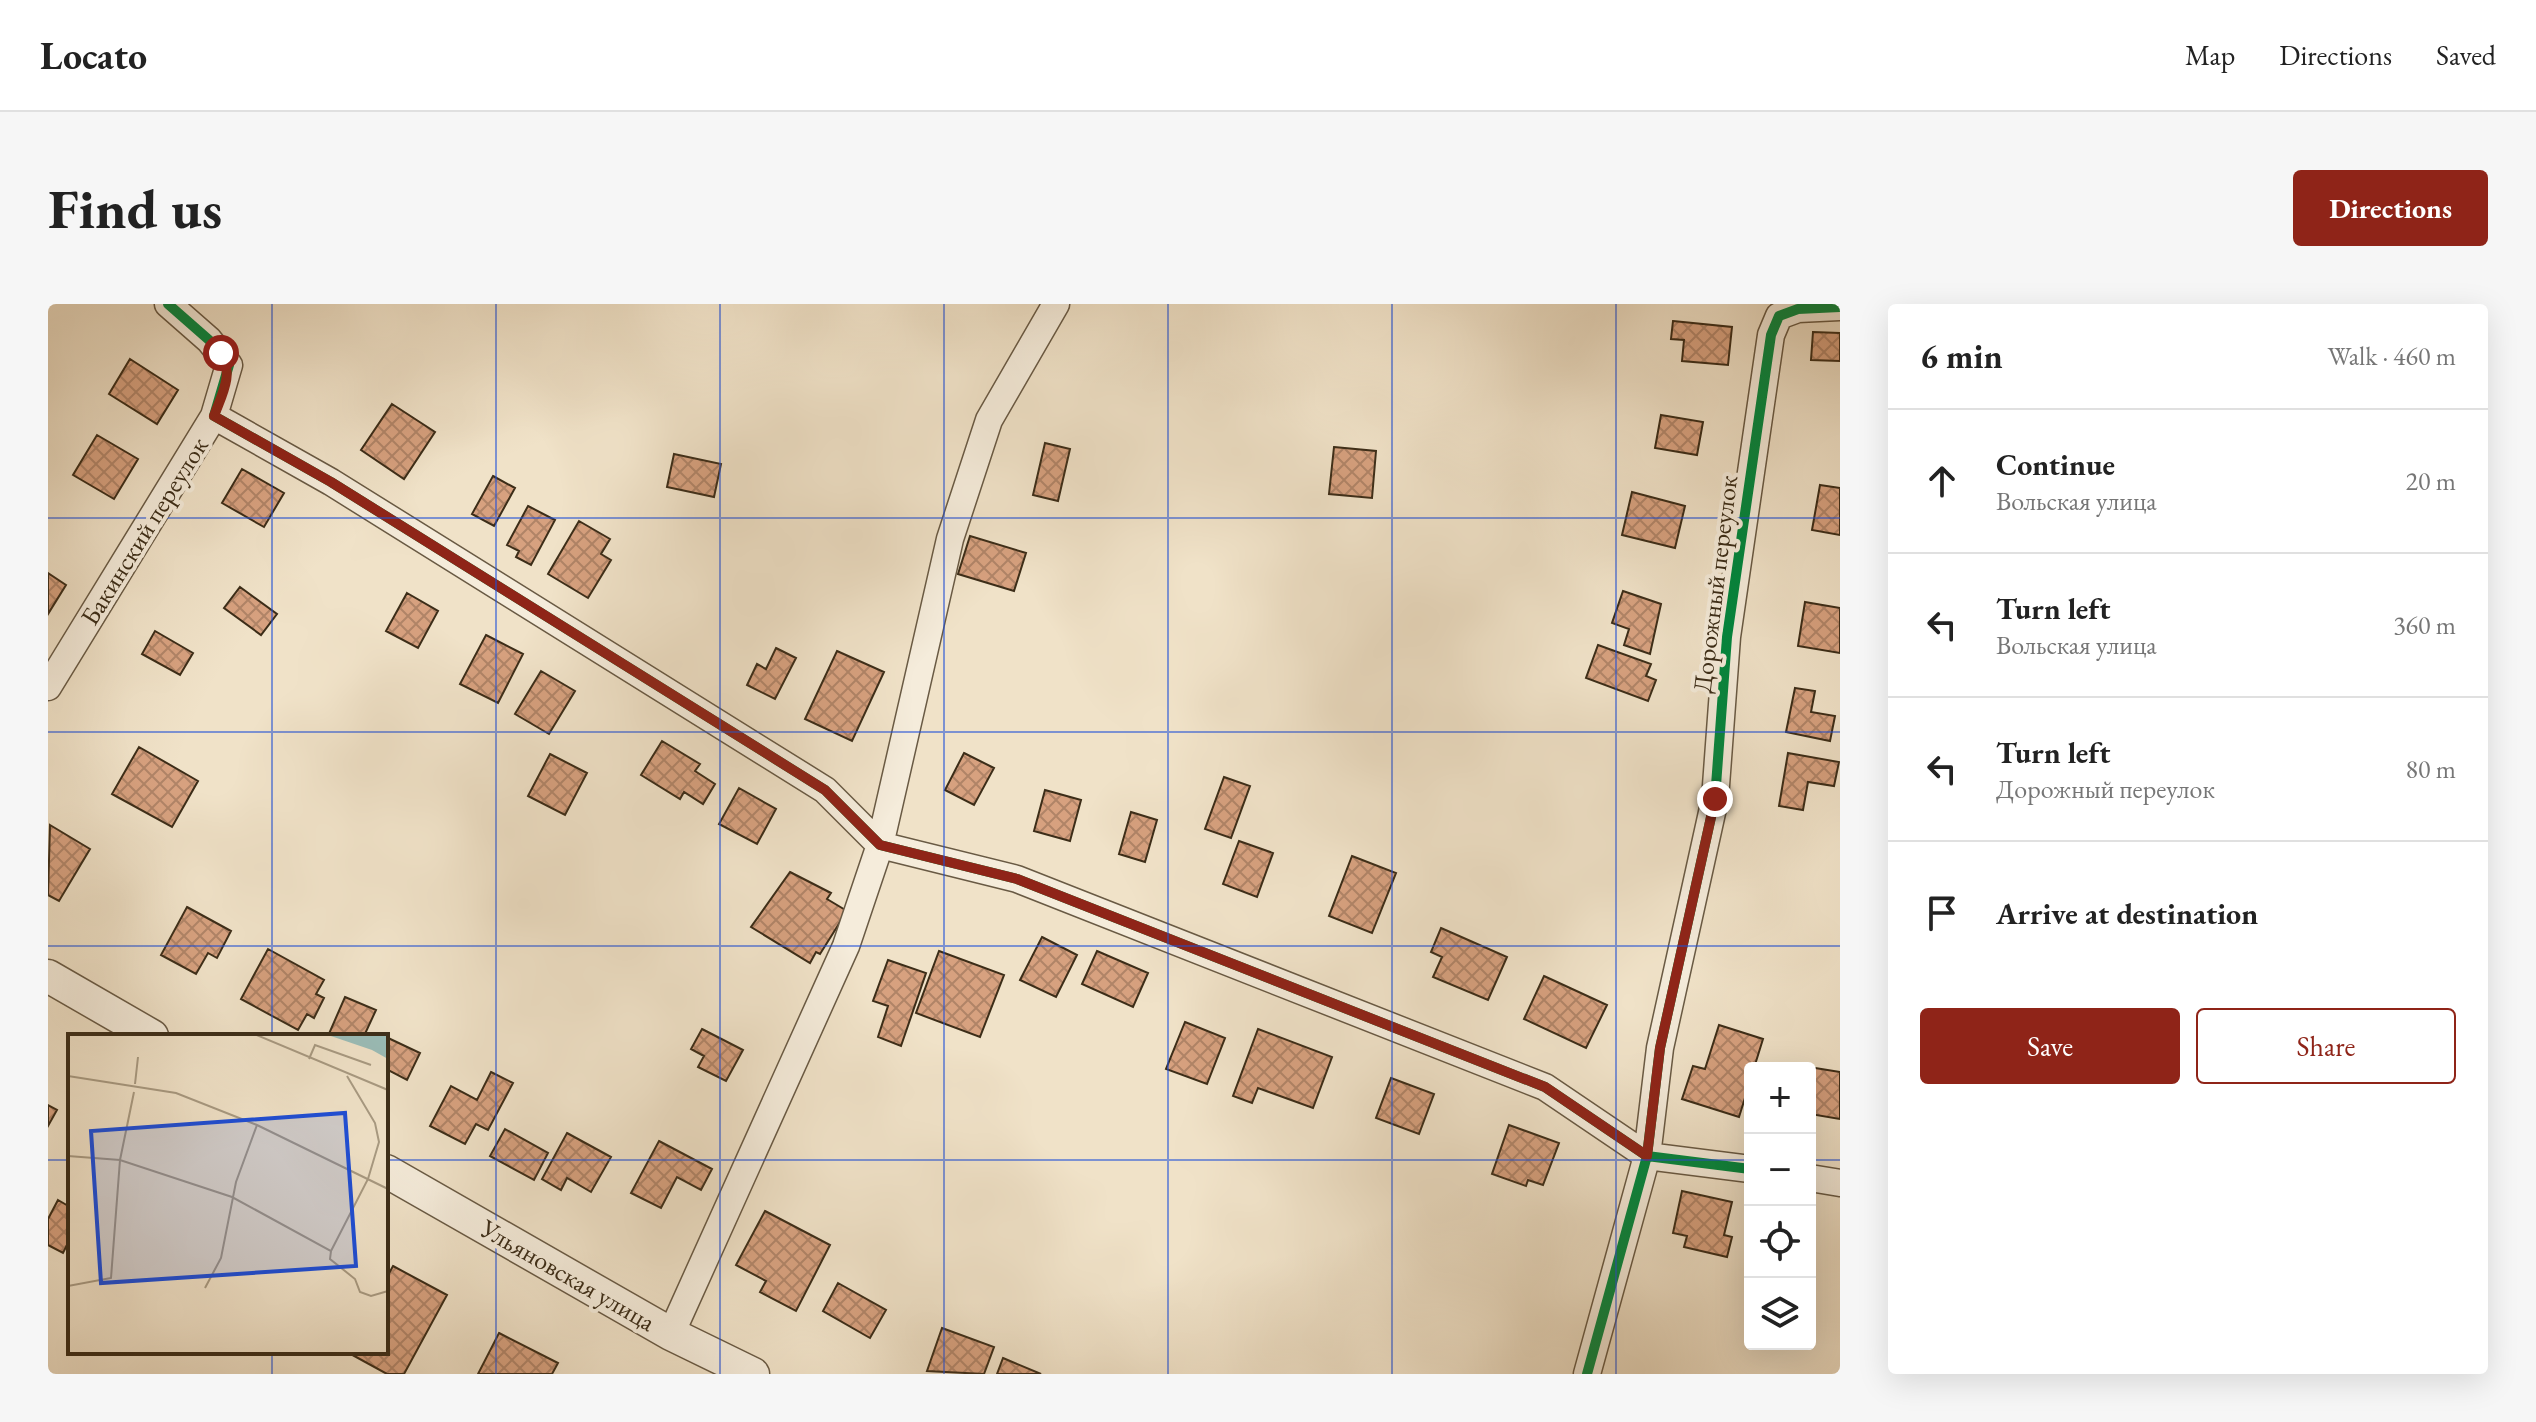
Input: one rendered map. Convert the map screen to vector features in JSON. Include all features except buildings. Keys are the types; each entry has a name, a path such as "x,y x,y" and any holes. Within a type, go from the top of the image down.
{"street":[{"name":"Бакинский переулок","path":"48,687 214,416 229,365 209,340 168,304"},
{"path":"671,1334 846,946 880,845 950,539 989,420 1056,304"},
{"name":"Дорожный переулок","path":"1587,1374 1647,1156 1660,1048 1715,799 1727,637 1771,335 1779,316 1798,309 1840,307"},
{"path":"214,416 331,482 825,790 880,845 1017,879 1545,1087 1647,1156 1744,1168"},
{"path":"48,976 149,1034"},
{"name":"Ульяновская улица","path":"388,1172 671,1334 753,1374"},
{"path":"1816,1179 1840,1183"}],"cycle path":[{"path":"168,304 209,340 229,365 214,416 331,482 825,790 880,845 1017,879 1545,1087 1647,1156 1744,1168"},
{"path":"1587,1374 1647,1156 1660,1048 1715,799 1727,637 1771,335 1779,316 1798,309 1840,307"}],"route":[{"path":"221,353 229,365 228,379 214,416 331,482 825,790 880,845 1017,879 1545,1087 1647,1156 1660,1048 1715,799"}]}
